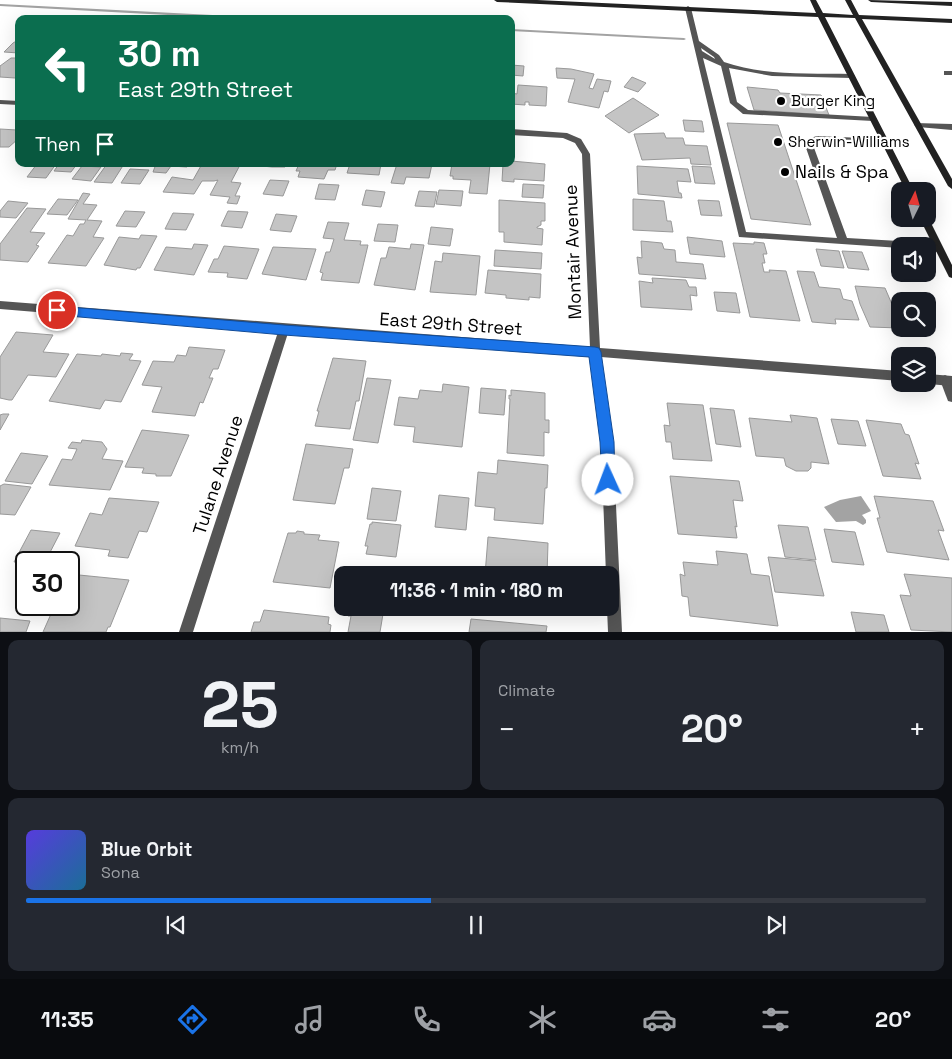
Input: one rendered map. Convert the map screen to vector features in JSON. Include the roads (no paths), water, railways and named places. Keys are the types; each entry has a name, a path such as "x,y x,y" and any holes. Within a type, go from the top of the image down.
{"main road":[{"path":"497,0 593,2 952,21"},
{"path":"813,0 905,182"},
{"path":"848,0 952,186"},
{"path":"871,0 952,4"},
{"path":"928,228 952,274"}],"street":[{"path":"688,8 742,234 891,244"},
{"path":"696,41 717,56 722,64 734,103 746,112 873,119"},
{"path":"698,52 710,60 742,71 851,76"},
{"path":"0,102 15,103"},
{"path":"918,125 952,127"},
{"name":"Montair Avenue","path":"515,132 564,135 578,142 586,154 595,352 607,442 615,632"},
{"path":"843,241 809,145 810,141 817,139 885,142"},
{"name":"East 29th Street","path":"0,306 284,330 891,375"},
{"name":"Tulane Avenue","path":"186,632 284,330"},
{"path":"948,380 952,398"}],"waterway":[{"path":"0,5 195,15"},
{"path":"515,30 684,39"}],"place":[{"name":"Burger King","path":"781,101"},
{"name":"Sherwin-Williams","path":"778,142"},
{"name":"Nails & Spa","path":"785,172"}]}
